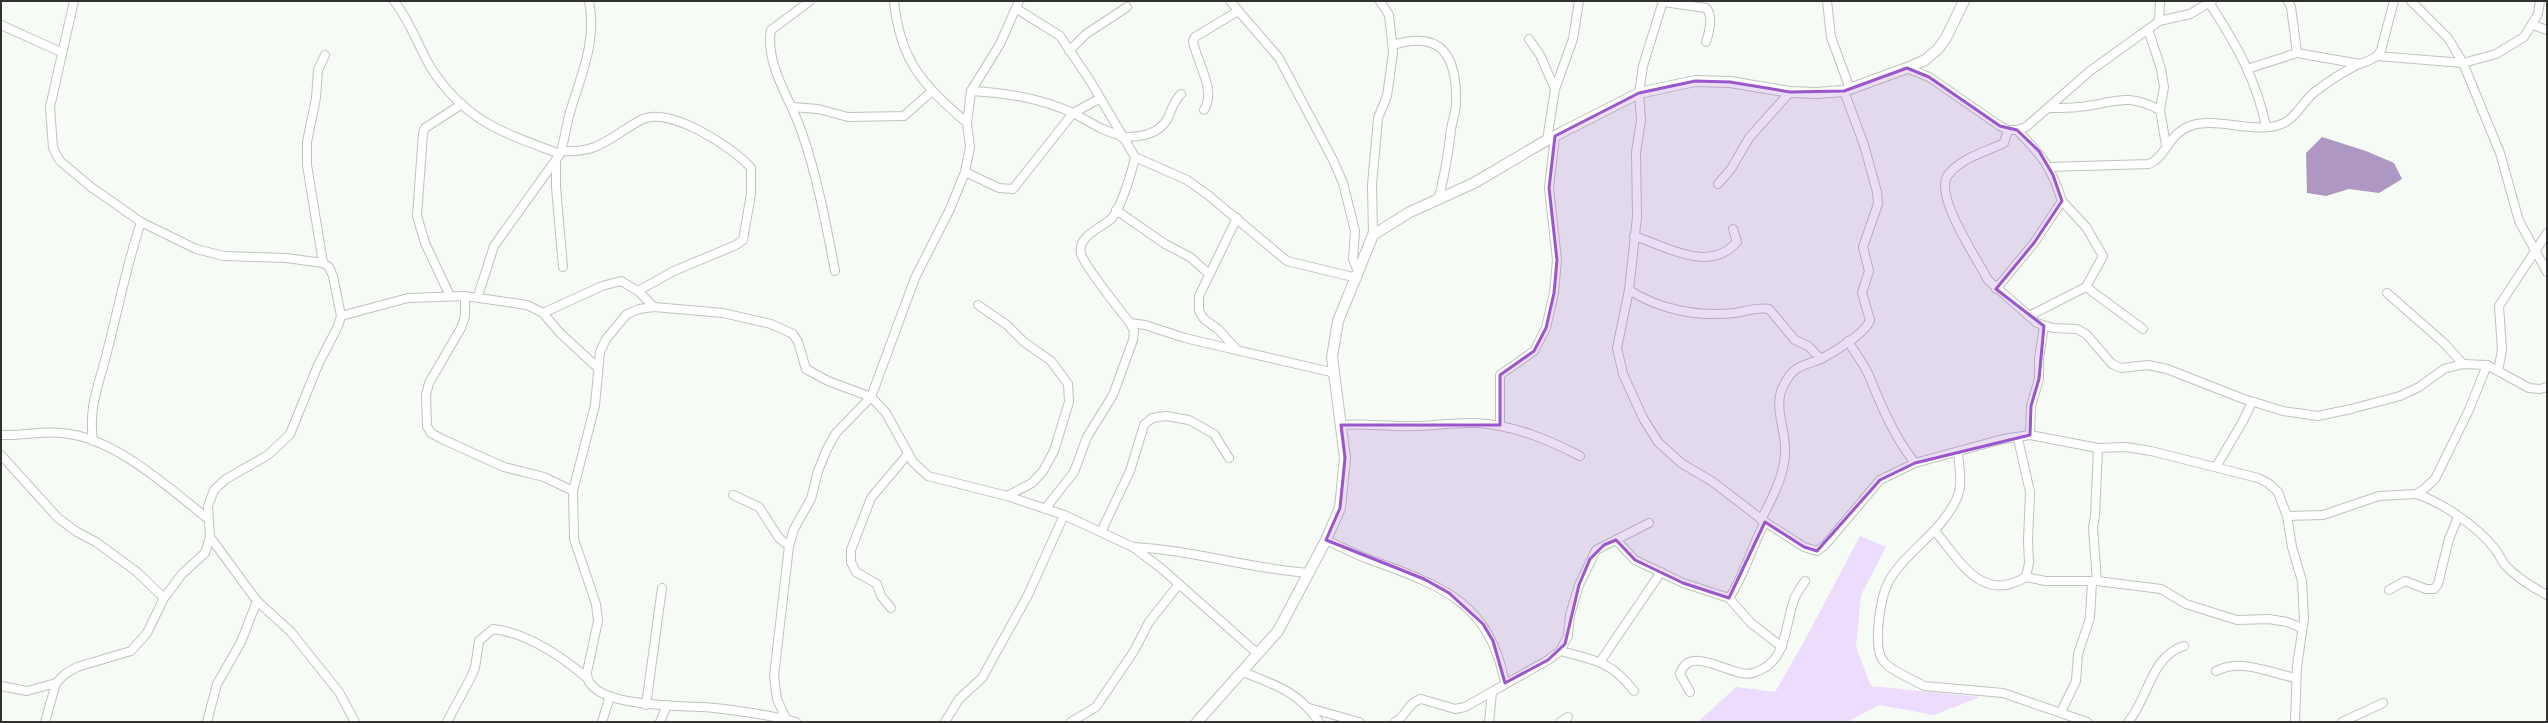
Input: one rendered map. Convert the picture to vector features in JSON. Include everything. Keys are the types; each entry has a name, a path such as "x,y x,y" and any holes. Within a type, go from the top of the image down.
{"street":[{"path":"45,722 56,683 65,674 77,667 131,651 147,633 164,598 182,574 205,553 210,538 208,506 214,490 226,479 268,456 290,434 318,364 338,326 341,316 333,276 329,267 323,263 286,258 224,256 196,249 141,222 91,187 60,161 53,148 50,107 61,52 74,1"},
{"path":"394,1 402,11 432,68 462,104 477,118 511,137 561,153 593,149 643,119 661,118 679,122 717,139 744,160 751,168 751,194 743,240 736,245 674,271 638,291"},
{"path":"478,296 494,246 528,197 556,163 561,153 565,130 586,65 590,43 592,16 589,1"},
{"path":"810,1 771,30 768,49 792,107 812,166 836,270"},
{"path":"894,1 901,43 912,67 932,91 967,123"},
{"path":"1230,1 1279,58 1333,160 1343,183 1355,231 1353,259 1357,275"},
{"path":"1197,722 1278,631 1326,540 1340,508 1345,458 1332,357 1338,320 1373,235 1372,185 1378,118 1387,96 1393,45 1389,15 1380,1"},
{"path":"1500,425 1500,375 1534,352 1546,328 1554,293 1557,260 1552,228 1549,188 1555,89 1573,39 1579,1"},
{"path":"1729,598 1740,579 1783,468 1785,448 1778,405 1783,385 1793,371 1821,359 1863,330 1870,320 1862,293 1869,271 1863,247 1878,204 1874,177 1831,36 1827,1"},
{"path":"1373,235 1410,212 1474,183 1551,138 1639,93 1695,81 1730,82 1790,92 1816,93 1847,90 1907,68 1925,60 1938,49 1946,38 1964,1"},
{"path":"2159,21 2160,1"},
{"path":"2288,1 2291,7 2297,53"},
{"path":"2377,56 2381,50 2394,1"},
{"path":"2411,1 2448,38 2464,63 2500,153 2519,221 2547,272"},
{"path":"2048,167 2149,164 2157,160 2166,145 2180,130 2197,124 2266,126 2284,123 2301,108 2314,92 2360,64 2377,56 2464,63 2496,54 2524,37 2533,25 2540,1"},
{"path":"1706,42 1710,17 1709,11 1706,8 1663,2 1643,66 1639,93 1641,120 1636,152 1637,217 1628,290 1617,348 1623,374 1643,418 1658,442 1681,463 1713,482 1763,521 1804,547 1817,551 1825,545 1880,480 1915,463 2003,439 2018,439 2030,435 2098,448 2118,447 2151,451 2216,467 2268,483 2278,492 2287,516 2292,547 2302,581 2302,628 2296,678 2296,722"},
{"path":"1907,68 1929,77 1974,110 2008,130 2017,130 2050,108 2090,71 2159,21 2190,14 2211,2 2238,47 2260,98 2266,126"},
{"path":"786,719 777,699 774,676 788,546 794,529 811,499 818,471 827,449 836,433 871,397 914,278 950,210 965,172 970,147 967,123 971,91 1000,44 1018,5 1060,36 1089,79 1099,99 1134,156 1187,180 1237,218 1287,261 1357,275"},
{"path":"1069,51 1086,34 1127,7"},
{"path":"1204,110 1208,104 1204,71 1193,42 1195,38 1238,10"},
{"path":"1,25 61,52"},
{"path":"2533,25 2547,30"},
{"path":"2148,29 2163,81 2163,102 2160,110 2166,145"},
{"path":"1393,45 1424,39 1441,47 1450,57 1454,69 1456,104 1446,172 1438,200"},
{"path":"1529,39 1540,55 1555,89"},
{"path":"2247,69 2297,53 2360,64"},
{"path":"323,263 307,165 307,150 318,70 325,55"},
{"path":"792,107 818,109 848,117 904,116 932,91"},
{"path":"971,91 1019,95 1073,113 1112,133 1121,136 1142,137 1158,129 1167,119 1174,101 1181,94"},
{"path":"1718,184 1731,169 1749,138 1790,92"},
{"path":"965,172 999,188 1013,189 1073,113 1099,99"},
{"path":"2050,108 2079,107 2119,99 2134,99 2160,110"},
{"path":"450,296 425,243 417,216 423,133 425,128 462,104"},
{"path":"2008,130 2004,143 1965,161 1952,170 1947,176 1944,190 1952,214 1988,280 1996,289 2029,316 2044,326 2077,329 2086,334 2112,364 2121,368 2148,365 2167,369 2252,402 2284,411 2318,416 2400,396 2419,387 2444,369 2463,364 2487,365 2529,388 2540,389 2547,387"},
{"path":"2017,130 2039,151 2048,167 2062,201 2086,227 2103,256 2086,287 2029,316"},
{"path":"1045,509 1074,472 1087,437 1113,395 1133,340 1134,332 1130,323 1088,267 1081,253 1082,243 1092,232 1111,218 1116,210 1134,156"},
{"path":"556,163 560,251 563,267"},
{"path":"1996,289 2034,243 2062,201"},
{"path":"1116,210 1165,244 1190,257 1209,274"},
{"path":"1237,218 1220,256 1209,274 1199,296 1199,311 1204,319 1219,330 1237,350"},
{"path":"94,440 91,423 92,401 108,351 128,261 141,222"},
{"path":"1634,236 1681,254 1706,257 1726,253 1733,247 1737,242 1733,229"},
{"path":"2498,371 2502,350 2499,306 2536,252 2547,233"},
{"path":"543,313 615,282 621,281 638,291 654,307"},
{"path":"2086,287 2143,330"},
{"path":"1628,290 1642,298 1692,313 1708,314 1769,309 1792,336 1808,346 1821,359"},
{"path":"2386,293 2426,326 2463,364"},
{"path":"465,296 465,316 462,328 443,363 434,373 428,389 427,426 431,433 486,459 504,467 544,477 573,491"},
{"path":"341,316 408,298 478,296 527,305 543,313 560,333 598,368"},
{"path":"978,305 1007,325 1024,342 1050,361 1068,384 1068,402 1054,451 1043,471 1032,483 1007,496"},
{"path":"587,678 598,622 596,604 574,539 573,491 595,405 600,352 606,339 627,314 640,309 654,307 723,313 771,324 792,334 796,338 806,369 828,380 871,397 886,413 912,462 928,476 1007,496 1064,514 1133,547 1179,584 1258,654"},
{"path":"1130,323 1145,325 1185,338 1335,373"},
{"path":"2030,435 2031,406 2039,379 2039,359 2044,326"},
{"path":"1848,341 1870,378 1874,392 1889,422 1915,463"},
{"path":"2416,494 2435,479 2469,410 2487,365"},
{"path":"2216,467 2243,421 2252,402"},
{"path":"1101,532 1130,471 1144,426 1152,418 1166,416 1188,420 1214,434 1229,458"},
{"path":"1341,425 1367,423 1411,426 1475,423 1500,425 1544,439 1580,456"},
{"path":"1,435 61,433 94,440 105,445 159,480 208,518"},
{"path":"2018,439 2030,492 2028,541 2030,563 2026,577"},
{"path":"2061,712 2076,681 2078,654 2090,618 2095,582 2093,528 2098,448"},
{"path":"1958,452 1960,483 1957,497 1935,531 1894,572 1887,584 1879,622 1881,658 1885,664 1897,672 1916,680 1924,686 2004,693 2087,722"},
{"path":"891,608 881,596 877,584 856,572 851,562 851,550 871,498 908,454"},
{"path":"1,455 58,518 76,532 96,542 137,572 164,598"},
{"path":"2287,516 2323,514 2379,496 2416,494 2435,499 2484,537 2505,564 2528,584 2547,595"},
{"path":"733,495 759,507 779,538 788,546"},
{"path":"945,722 959,699 982,678 1028,595 1064,514"},
{"path":"2389,590 2405,580 2426,589 2434,589 2438,584 2449,539 2458,517"},
{"path":"1395,722 1399,720 1416,700 1427,699 1455,709 1479,701 1505,683 1536,667 1560,651 1568,636 1573,601 1590,559 1596,550 1649,524"},
{"path":"1935,531 1972,576 1988,584 2004,586 2013,584 2026,577 2045,581 2095,582 2161,589 2186,604 2237,620 2269,619 2287,622 2302,628"},
{"path":"210,538 257,601 291,632 339,692 356,722"},
{"path":"1326,540 1367,559 1424,579 1449,593 1483,624 1494,641 1501,659 1505,683"},
{"path":"1616,540 1635,560 1683,583 1729,598 1751,623 1782,647"},
{"path":"1133,547 1162,548 1220,558 1277,571 1309,573"},
{"path":"1600,662 1661,572"},
{"path":"1690,692 1680,674 1682,666 1688,662 1706,662 1732,671 1754,673 1774,661 1782,647 1794,599 1804,581"},
{"path":"1071,722 1096,707 1132,654 1149,622 1179,584"},
{"path":"646,705 662,588"},
{"path":"207,722 217,684 241,642 257,601"},
{"path":"447,722 475,668 479,640 493,629 533,642 565,660 587,678 596,690 610,696 646,705 719,708 796,722"},
{"path":"2128,722 2157,670 2170,653 2184,646"},
{"path":"1560,651 1600,662 1616,670 1634,691"},
{"path":"2216,671 2226,666 2240,664 2296,678"},
{"path":"1243,672 1290,691 1309,708 1318,722"},
{"path":"1,686 27,691 56,683"},
{"path":"1489,722 1492,692"},
{"path":"602,722 610,696"},
{"path":"2342,722 2383,703"},
{"path":"660,722 667,705"},
{"path":"1309,708 1359,722"},
{"path":"1560,722 1568,717"}],"highlighted area":[{"path":"1907,68 1929,77 2000,126 2017,130 2039,151 2053,175 2062,201 2034,243 1996,289 2044,326 2039,379 2031,406 2030,435 1915,463 1880,480 1817,551 1804,547 1765,522 1729,598 1683,583 1635,560 1616,540 1604,545 1590,559 1579,585 1565,644 1548,660 1505,683 1493,641 1483,624 1449,593 1424,579 1326,540 1340,508 1345,458 1341,425 1500,425 1500,375 1534,351 1546,328 1554,293 1557,260 1549,188 1555,136 1639,93 1695,81 1730,82 1790,92 1844,91"}],"shaded area":[{"path":"2322,137 2366,151 2394,163 2402,179 2379,193 2349,189 2326,196 2307,193 2306,153"},
{"path":"1860,536 1886,547 1861,595 1856,647 1871,686 1980,697 1934,715 1879,705 1847,722 1698,722 1736,687 1775,692 1807,636"}]}
